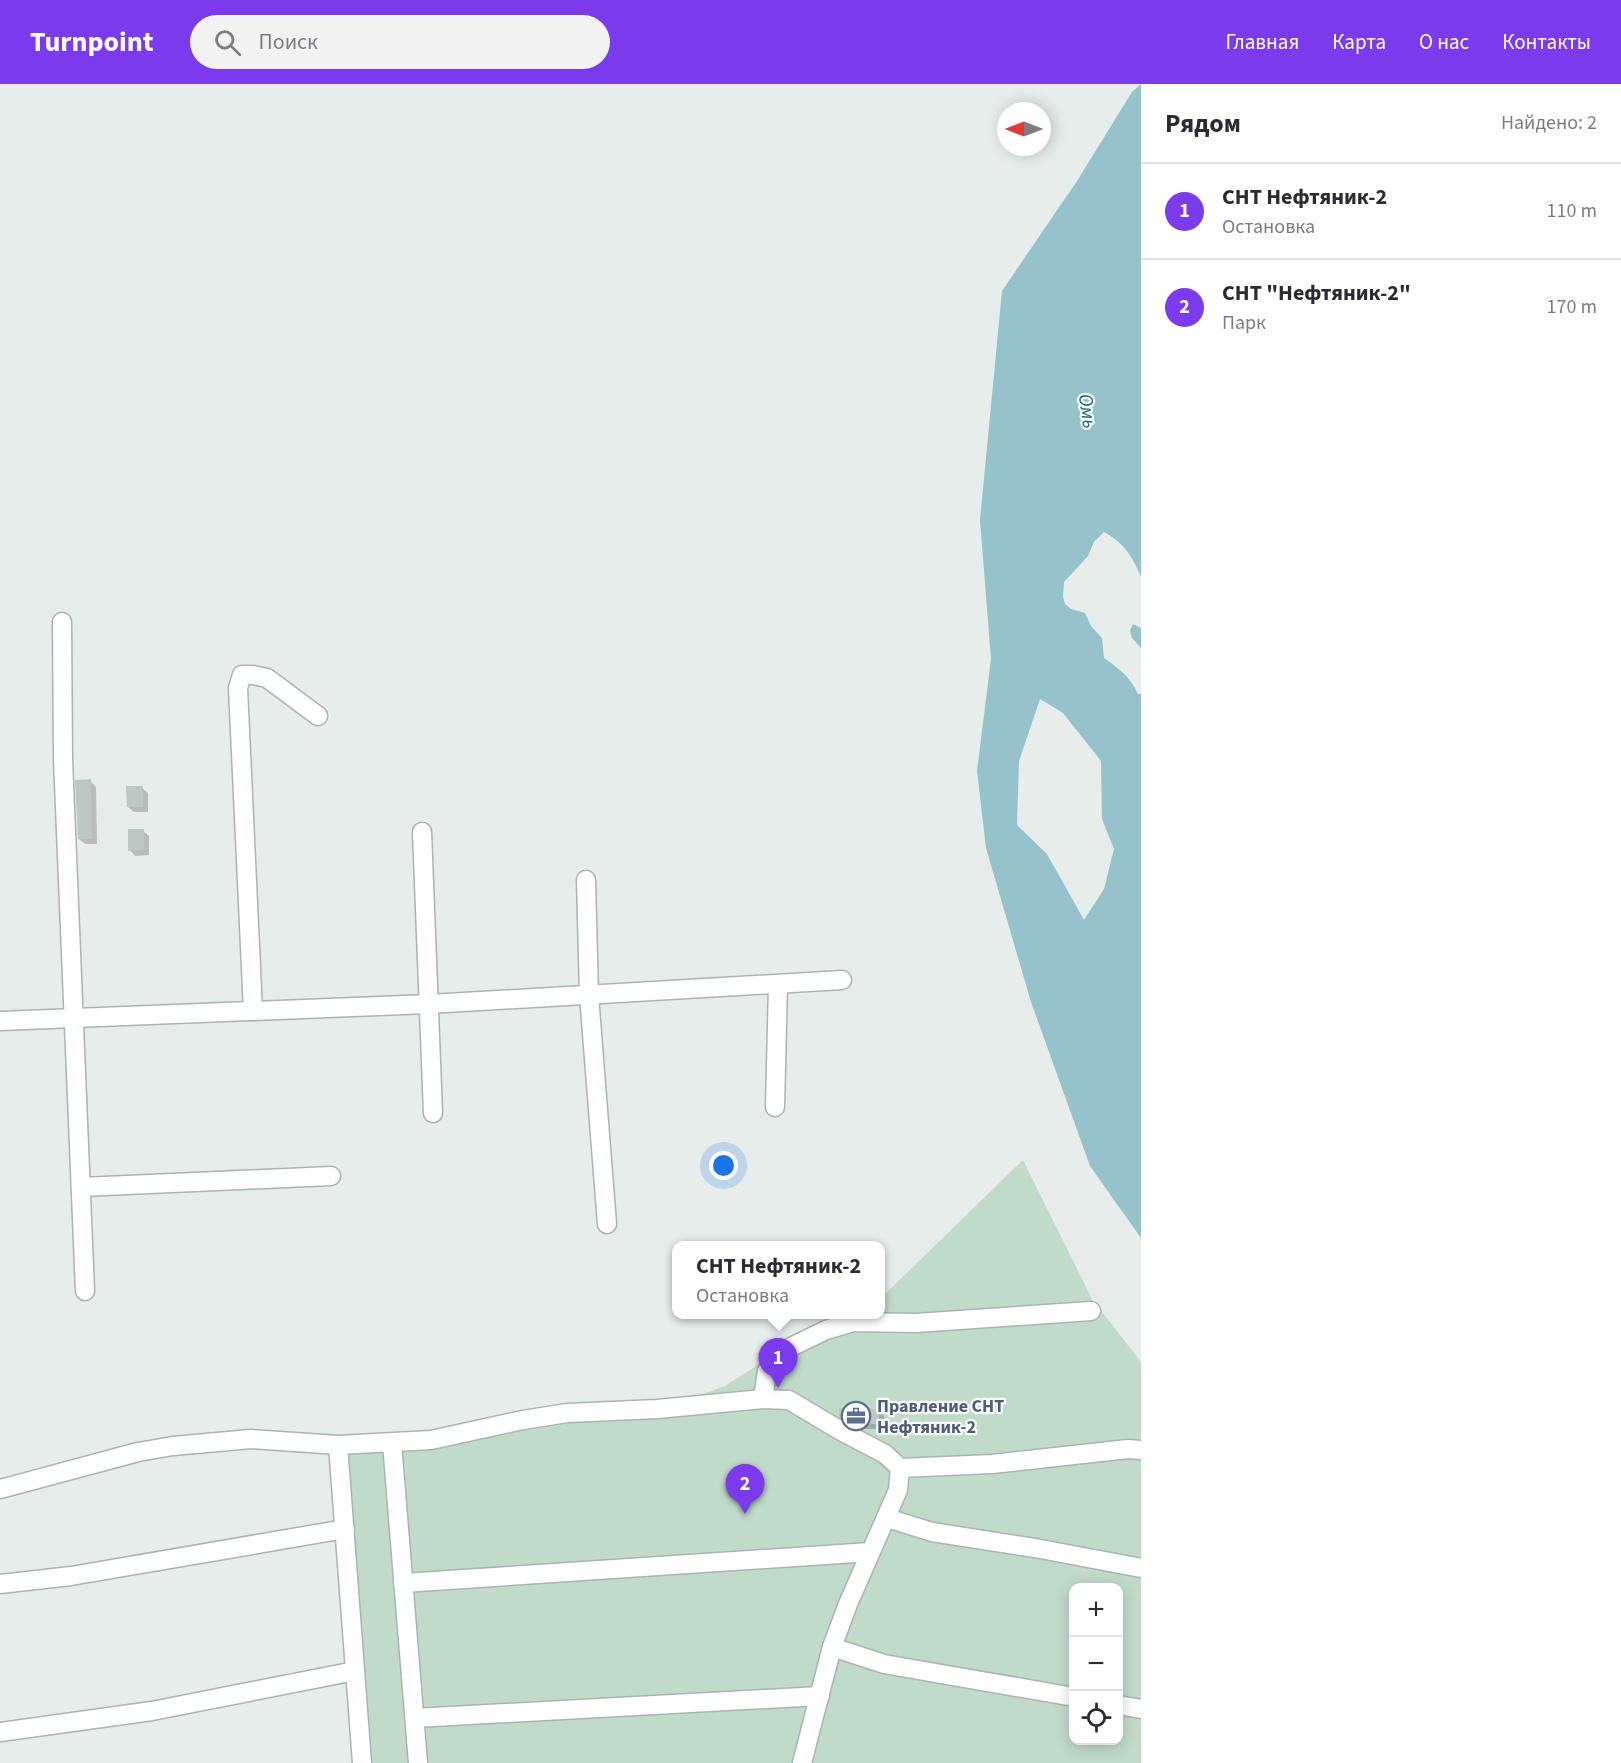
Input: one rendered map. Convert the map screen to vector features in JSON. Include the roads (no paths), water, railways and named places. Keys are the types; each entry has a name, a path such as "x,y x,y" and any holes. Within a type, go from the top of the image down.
{"street":[{"path":"62,622 63,759 85,1291"},
{"path":"253,1011 238,688 242,675 267,678 318,716"},
{"path":"422,832 433,1113"},
{"path":"586,880 589,995 607,1224"},
{"path":"0,1021 429,1004 842,980"},
{"path":"775,1107 778,985"},
{"path":"82,1187 331,1176"},
{"path":"763,1399 767,1371 773,1359 793,1346 826,1330 853,1322 916,1323 1091,1311"},
{"path":"0,1489 138,1452 172,1446 251,1439 338,1445 432,1440 567,1413 657,1409 763,1399 789,1400 885,1454 900,1468 992,1464 1128,1449 1141,1450"},
{"path":"392,1443 418,1763"},
{"path":"338,1445 362,1763"},
{"path":"802,1763 832,1647 898,1490 900,1468"},
{"path":"887,1518 932,1532 1141,1568"},
{"path":"0,1584 71,1576 345,1529"},
{"path":"403,1583 870,1552"},
{"path":"832,1647 884,1664 1069,1696"},
{"path":"0,1732 152,1711 355,1671"},
{"path":"415,1718 820,1696"},
{"path":"1123,1706 1141,1709"}],"water":[{"name":"Омь","path":"1141,84 1141,577 1127,551 1104,532 1094,542 1088,556 1064,582 1063,597 1065,604 1071,609 1085,613 1091,626 1102,638 1104,658 1124,674 1138,694 1141,694 1141,1238 1090,1166 1031,1002 986,848 977,771 991,659 980,520 1002,291 1077,181 1132,92","holes":["1040,699 1063,713 1101,761 1102,819 1114,849 1104,889 1084,920 1047,854 1017,825 1019,761"]},
{"path":"1133,624 1141,628 1141,648 1132,638 1130,630"}],"place":[{"name":"СНТ Нефтяник-2","path":"778,1388"},
{"name":"Правление СНТ Нефтяник-2","path":"856,1416"},
{"name":"СНТ \"Нефтяник-2\"","path":"745,1514"}]}
